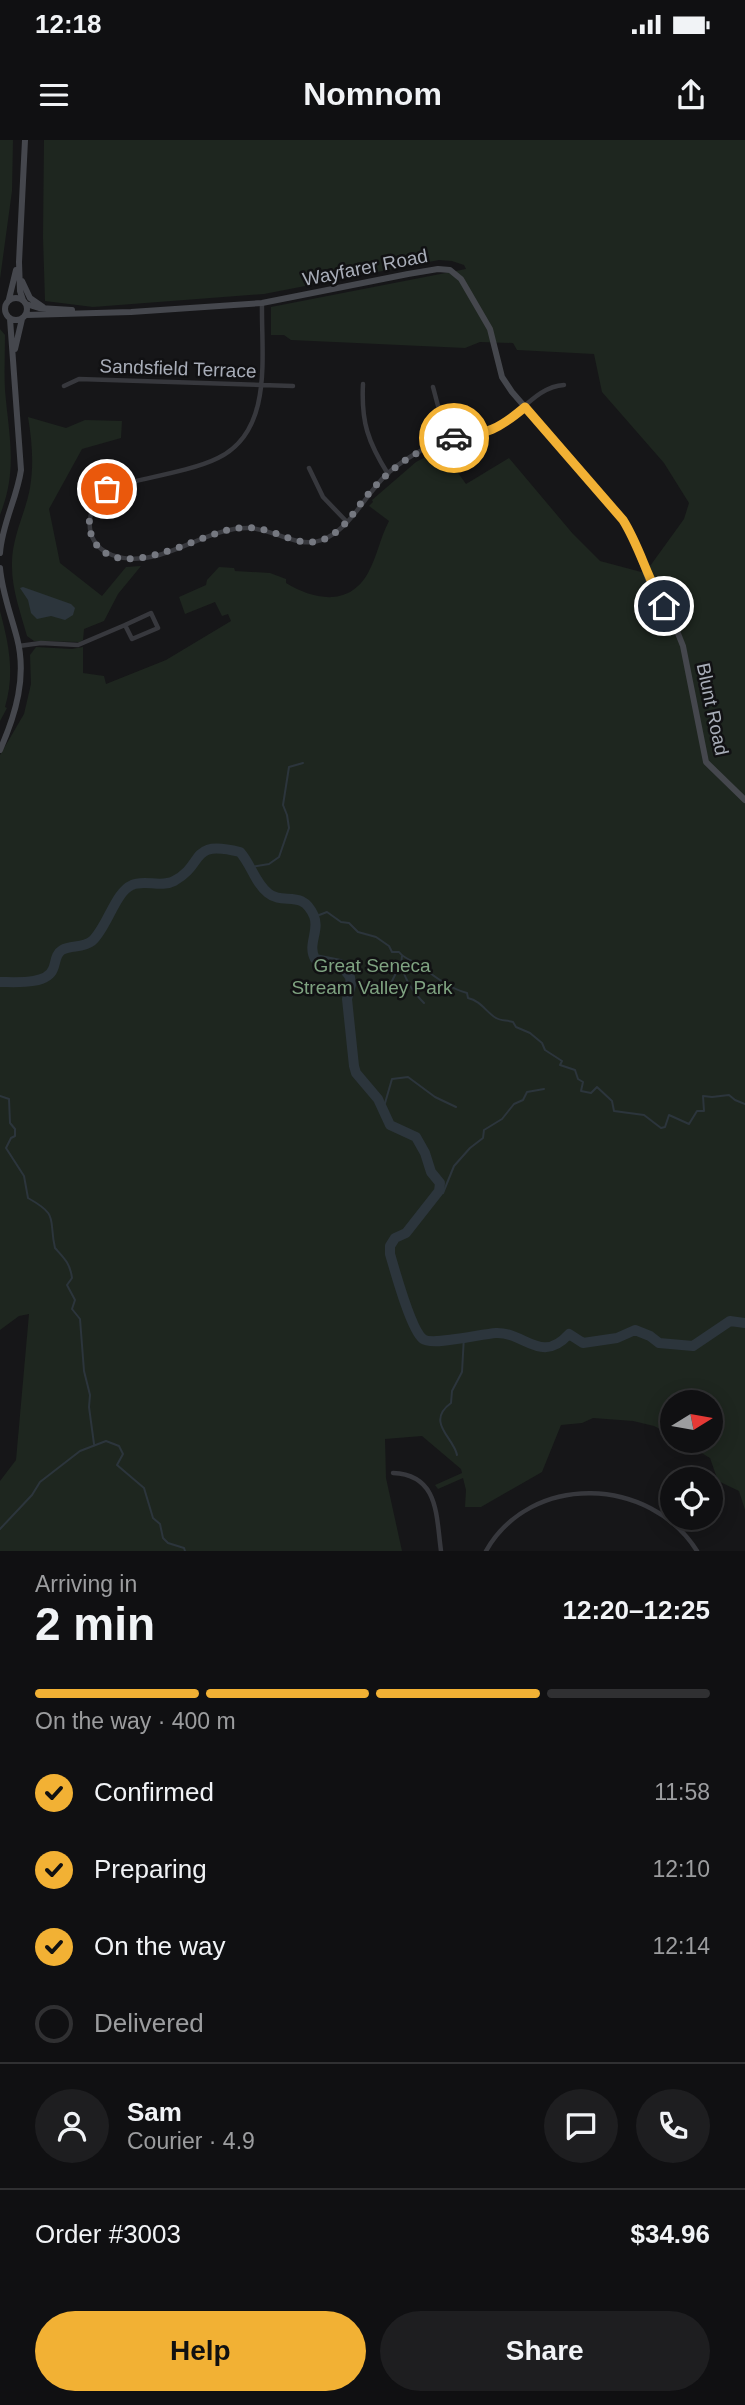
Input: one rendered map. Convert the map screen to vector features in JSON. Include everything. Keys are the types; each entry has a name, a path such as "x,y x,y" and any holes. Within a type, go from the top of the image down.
{"street":[{"path":"13,362 24,317 19,262 24,140"},
{"path":"0,553 21,470 10,319 4,309 19,262"},
{"path":"19,262 24,289 30,298 46,308"},
{"name":"Wayfarer Road","path":"24,317 262,303 408,274 438,269 450,270 461,279 479,307 493,336 502,377 608,503"},
{"path":"9,299 17,298 24,302"},
{"name":"Wayfarer Road","path":"24,302 46,308 85,312"},
{"path":"262,303 261,385 253,425 236,446 210,461 115,486 100,494 89,516 90,529 94,541 107,553 124,558 147,557 237,528 260,529 298,541 320,541 337,532 388,474 417,453 447,440 491,432 505,424 551,385 564,385"},
{"path":"10,319 24,317"},
{"name":"Sandsfield Terrace","path":"64,386 79,379 293,386"},
{"path":"363,384 362,406 366,432 373,451 388,474"},
{"path":"433,387 447,440"},
{"path":"309,468 323,497 346,522"},
{"name":"Blunt Road","path":"608,503 630,531 650,584 681,639 706,762 745,800"},
{"path":"0,568 5,598 19,646 21,672 18,694 0,750"},
{"path":"19,646 41,643 78,645 151,613 158,628 132,639 125,625"},
{"path":"393,1473 418,1479 429,1490 434,1500 441,1551"},
{"path":"486,1551 505,1523 528,1508 560,1496 586,1493 605,1494 638,1503 663,1516 697,1551"}],"green space":[{"path":"0,140 13,140 12,191 0,279"},
{"name":"Great Seneca Stream Valley Park","path":"44,140 745,140 745,1510 739,1491 723,1483 723,1467 713,1467 710,1458 702,1453 723,1453 723,1390 660,1390 660,1429 633,1421 593,1418 582,1423 561,1425 542,1472 481,1507 465,1507 466,1490 463,1478 438,1489 435,1485 462,1473 461,1469 422,1436 385,1439 386,1478 402,1551 0,1551 0,1481 16,1460 29,1314 19,1316 0,1330 0,755 24,714 31,684 30,655 36,647 83,647 83,673 104,676 106,684 166,660 231,621 228,614 222,616 215,602 185,614 179,597 206,585 207,580 219,567 234,568 235,571 270,573 286,579 286,583 297,589 319,596 341,596 351,591 368,573 389,521 369,506 372,500 416,462 441,449 466,484 509,458 573,534 600,561 645,573 684,519 689,503 664,463 602,392 594,354 517,350 513,343 480,342 465,348 291,340 284,335 271,335 271,307 466,269 464,265 439,260 264,294 93,307 45,301"},
{"path":"0,329 5,335 5,390 11,468 0,515"},
{"path":"28,417 66,428 85,420 122,421 121,438 82,449 49,509 60,563 102,596 126,567 141,566 118,594 104,621 84,629 83,640 80,642 34,641 27,636 15,593 12,556 28,498 32,470"},
{"path":"0,611 8,647 10,682 5,707 7,708 0,721"}],"shaded area":[{"path":"20,588 71,604 75,608 73,615 65,620 51,616 37,619 31,613 28,600"}],"waterway":[{"path":"251,867 269,864 279,857 289,828 283,805 289,767 303,763"},
{"path":"0,982 30,982 50,974 60,952 92,941 116,902 132,885 174,881 205,851 224,849 240,852 268,893 274,897 304,902 314,916 316,927 312,948 315,959 340,964 350,977 347,999 356,1073 378,1099 390,1125 416,1137 431,1172 440,1183 439,1191 406,1233 395,1238 390,1246 404,1300 413,1324 423,1339 446,1340 496,1333 516,1337 533,1345 550,1347 569,1334 583,1343 617,1338 635,1330 659,1343 693,1346 730,1321 745,1323"},
{"path":"314,917 327,912 341,922 349,923 358,932 376,937 389,946 392,952 399,952 443,982 467,993 468,998 496,1018 513,1022 562,1061 560,1065 575,1070 578,1079 583,1082 581,1091 591,1093 597,1087 612,1101 614,1111 644,1115 661,1128 665,1127 669,1115 689,1124 697,1111 704,1111 703,1096 729,1095 745,1104"},
{"path":"402,956 403,969 411,988 424,1003"},
{"path":"388,989 400,965"},
{"path":"383,1110 392,1079 408,1077 435,1097 456,1107"},
{"path":"439,1191 443,1193 454,1166 483,1138 484,1130 502,1119 514,1104 523,1100 527,1092 544,1089"},
{"path":"0,1096 9,1099 10,1123 15,1129 15,1136 6,1148 24,1176 28,1198 49,1214 55,1248 70,1268 72,1278 67,1285 75,1300 72,1309 80,1319 94,1444"},
{"path":"457,1455 443,1430 441,1417 451,1403 452,1391 462,1372 464,1336"},
{"path":"0,1529 32,1495 40,1482 80,1451 106,1441 119,1446 123,1454 117,1465 144,1488 153,1518 160,1524 163,1538 185,1551"}],"way so far":[{"path":"107,489 93,504 89,516 90,529 94,541 113,556 147,557 237,528 260,529 298,541 320,541 337,532 372,490 401,463 434,444 454,438"}],"route":[{"path":"454,438 491,432 525,407 623,520 633,538 650,584 664,606"}]}
